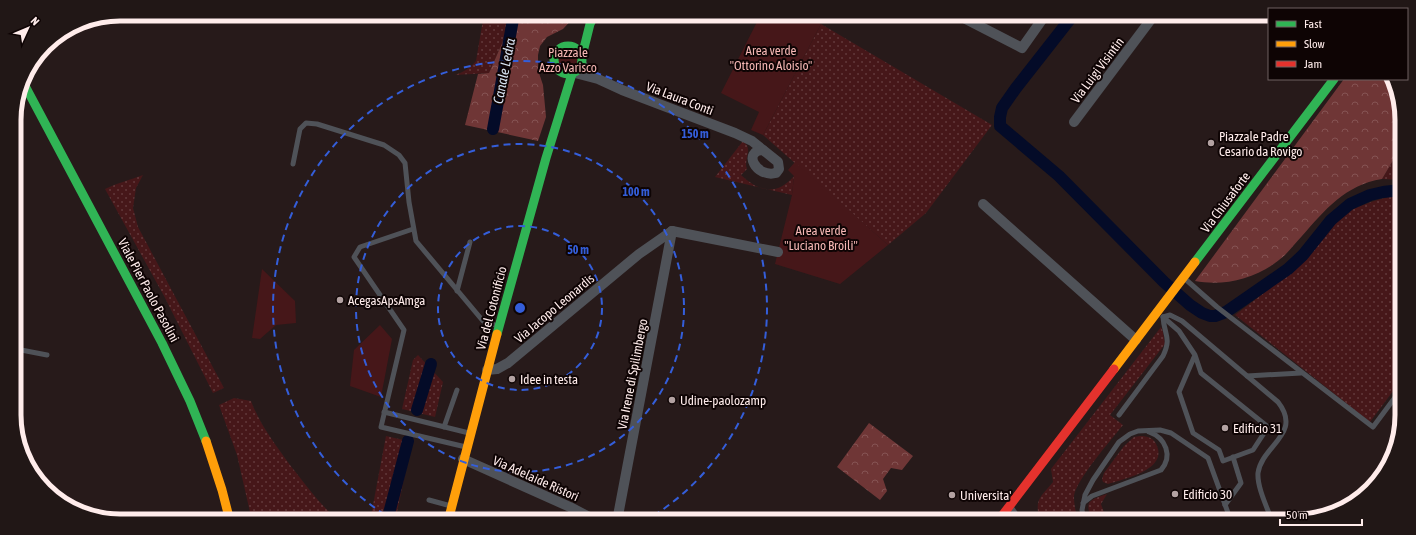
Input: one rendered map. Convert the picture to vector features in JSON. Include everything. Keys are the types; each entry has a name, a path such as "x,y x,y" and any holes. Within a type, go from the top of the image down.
{"main road":[{"name":"Via del Cotonificio","path":"450,514 466,447 499,326 562,103 578,67 592,21"},
{"name":"Via del Cotonificio","path":"566,46 590,24"},
{"path":"570,45 578,49 578,67 565,74 556,68 554,60 556,52 562,47 570,45"},
{"name":"Via del Cotonificio","path":"556,68 562,103"},
{"name":"Via Chiusaforte","path":"1004,514 1136,340 1161,315 1171,294 1333,80"},
{"name":"Viale Pier Paolo Pasolini","path":"26,88 160,337 182,381 199,420 215,465 228,514"}],"street":[{"path":"970,21 1022,48 1041,21"},
{"name":"Via Luigi Visintin","path":"1074,122 1150,21"},
{"name":"Via Laura Conti","path":"578,67 598,79 622,90 735,133 752,141 759,152"},
{"path":"983,204 1136,340"},
{"path":"672,231 778,252"},
{"name":"Via Jacopo Leonardis","path":"487,370 497,369 508,363 639,254 672,231"},
{"name":"Via Irene di Spilimbergo","path":"618,514 672,231"},
{"name":"Via Adelaide Ristori","path":"463,459 584,514"}],"lane":[{"path":"292,164 300,129 306,123 317,124 384,145 399,155 405,163 413,229 416,241 483,321 499,326"},
{"path":"413,229 360,247 354,258 404,330 381,427 466,447"},
{"path":"457,291 470,242"},
{"path":"1181,281 1231,317 1301,373 1373,427 1395,397"},
{"path":"1161,315 1179,331 1195,355 1201,372 1268,427 1253,450 1223,461 1219,450 1193,433 1179,392 1195,355"},
{"path":"1161,315 1170,315 1182,321 1278,402 1284,410 1286,426 1283,434 1260,465 1258,474 1259,484 1270,514"},
{"path":"1119,415 1167,349 1168,338 1161,315"},
{"path":"21,350 48,355"},
{"path":"1247,376 1301,373"},
{"path":"444,427 456,390"},
{"path":"384,412 470,433"},
{"path":"1083,514 1085,495 1093,480 1119,442 1130,434 1160,430 1171,433 1208,458 1228,514"},
{"path":"1083,503 1092,496 1154,474 1166,465 1168,459 1164,443 1159,437 1146,431"},
{"path":"1225,505 1241,483 1233,457"},
{"path":"429,500 452,506"},
{"path":"1010,506 1016,514"}],"green space":[{"path":"483,21 509,21 507,32 489,73 455,75 467,70 476,61"},
{"path":"509,21 570,21 563,29 547,37 540,46 538,55 538,70 543,85 546,117 538,141 465,125 478,74 489,73 507,32"},
{"name":"Area verde \"Ottorino Aloisio\"","path":"757,21 816,21 821,24 763,135 751,130 759,112 721,93"},
{"path":"821,24 992,125 926,213 888,245 763,135"},
{"name":"Piazzale Azzo Varisco","path":"568,46 578,50 582,60 578,70 568,74 558,70 554,60 558,50"},
{"path":"1343,80 1386,80 1392,94 1394,107 1395,157 1382,179 1369,182 1346,193 1319,217 1285,255 1276,263 1265,269 1231,281 1207,283 1195,281"},
{"path":"743,141 748,147 746,162 747,169 741,175 754,185 760,187 715,177"},
{"path":"1395,157 1395,180 1382,179"},
{"name":"Area verde \"Luciano Broili\"","path":"795,162 888,245 840,284 775,264 792,195 794,176 788,170"},
{"path":"143,175 136,188 133,208 138,227 224,388 213,393 164,296 105,189"},
{"path":"794,176 792,195 768,189 781,187"},
{"path":"1395,196 1395,388 1370,422 1235,315 1295,269 1342,216 1355,208 1374,201"},
{"path":"262,269 295,301 296,323 276,325 260,339 252,338"},
{"path":"380,325 392,339 381,397 350,386 354,350"},
{"path":"1161,327 1165,344 1110,415 1123,425 1087,470 1076,489 1074,499 1076,514 1038,514 1039,499 1053,482 1051,469"},
{"path":"418,355 443,382 435,417 402,409 413,360"},
{"path":"234,398 251,401 263,426 273,442 307,487 331,514 250,514 237,455 219,405"},
{"path":"869,423 913,456 902,470 891,468 883,479 887,491 880,500 837,467"},
{"path":"386,436 412,442 397,514 371,514"},
{"path":"1146,436 1156,443 1158,454 1156,461 1150,467 1133,476 1108,484 1103,482 1102,479 1104,473 1124,446 1134,437"},
{"path":"1107,494 1101,504 1105,514 1090,514 1088,506 1089,503 1095,498"}],"waterway":[{"name":"Canale Ledra","path":"493,129 513,21"},
{"path":"1069,21 1002,108 1000,126 1059,176 1164,282 1190,305 1202,313 1215,316 1226,312 1288,269 1303,255 1331,220 1350,204 1370,195 1395,191"},
{"name":"Canale Ledra","path":"417,410 431,364"},
{"name":"Canale Ledra","path":"389,514 408,441"}],"traffic: fast":[{"path":"582,56 592,21"},
{"path":"568,46 574,47 578,50 581,54 582,60 581,66 578,70 574,73 568,74 562,73 558,70 555,66 554,60 555,54 558,50 562,47 568,46"},
{"path":"497,334 546,158 572,74"},
{"path":"1195,262 1333,80"},
{"path":"26,88 162,343 190,401 206,441"}],"traffic: slow":[{"path":"1114,369 1195,262"},
{"path":"450,514 497,334"},
{"path":"206,441 228,514"}],"traffic: jam":[{"path":"1003,514 1114,369"}],"place":[{"name":"Piazzale Padre Cesario da Rovigo","path":"1211,143"},
{"name":"AcegasApsAmga","path":"340,300"},
{"name":"Idee in testa","path":"512,379"},
{"name":"Udine-paolozamp","path":"672,400"},
{"name":"Edificio 31","path":"1225,428"},
{"name":"Edificio 30","path":"1175,494"},
{"name":"Universita'","path":"952,495"}]}
